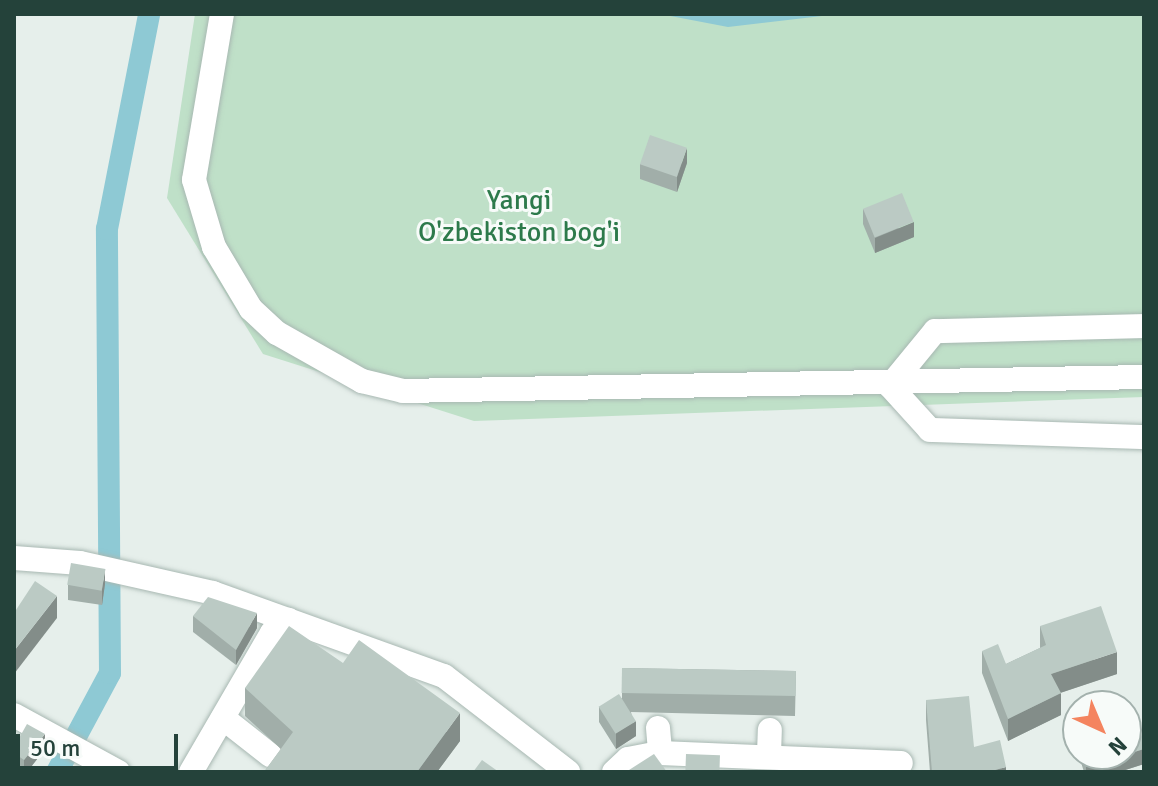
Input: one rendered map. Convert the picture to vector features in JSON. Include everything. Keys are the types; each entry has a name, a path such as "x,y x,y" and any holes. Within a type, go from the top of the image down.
{"lane":[{"path":"222,14 196,157 201,211 251,309 316,359 403,391 890,386 1144,377"},
{"path":"890,386 935,331 1144,326"},
{"path":"890,386 930,430 1144,437"},
{"path":"14,558 80,563 160,584 213,593 444,676 568,772"},
{"path":"191,772 272,633 288,620"},
{"path":"14,715 115,770"},
{"path":"223,718 270,755"},
{"path":"658,728 660,753"},
{"path":"614,772 628,759 770,742 901,763"}],"green space":[{"name":"Yangi O'zbekiston bog'i","path":"195,14 1144,14 1144,397 474,421 263,354 167,198"}],"water":[{"path":"660,14 839,14 728,27"}],"building":[{"path":"650,135 687,148 677,177 640,164"},
{"path":"902,193 914,222 875,237 863,209"},
{"path":"71,563 105,569 102,591 67,585"},
{"path":"35,581 57,596 14,651 14,613"},
{"path":"208,597 257,613 236,650 193,616"},
{"path":"1101,606 1117,652 1051,674 1061,693 1008,719 982,651 998,644 1006,664 1046,645 1040,626"},
{"path":"289,626 343,663 359,640 460,713 417,772 264,772 293,732 245,688"},
{"path":"622,668 796,671 796,696 622,693"},
{"path":"619,694 636,721 616,734 599,707"},
{"path":"969,696 974,747 1000,740 1006,767 988,772 932,772 926,700"},
{"path":"27,724 45,734 24,760 14,753 14,747"},
{"path":"654,754 667,772 630,772 629,770"},
{"path":"686,754 720,755 719,772 685,772"},
{"path":"482,760 499,772 473,772"}],"waterway":[{"path":"57,772 110,673 107,229 149,14"}]}
